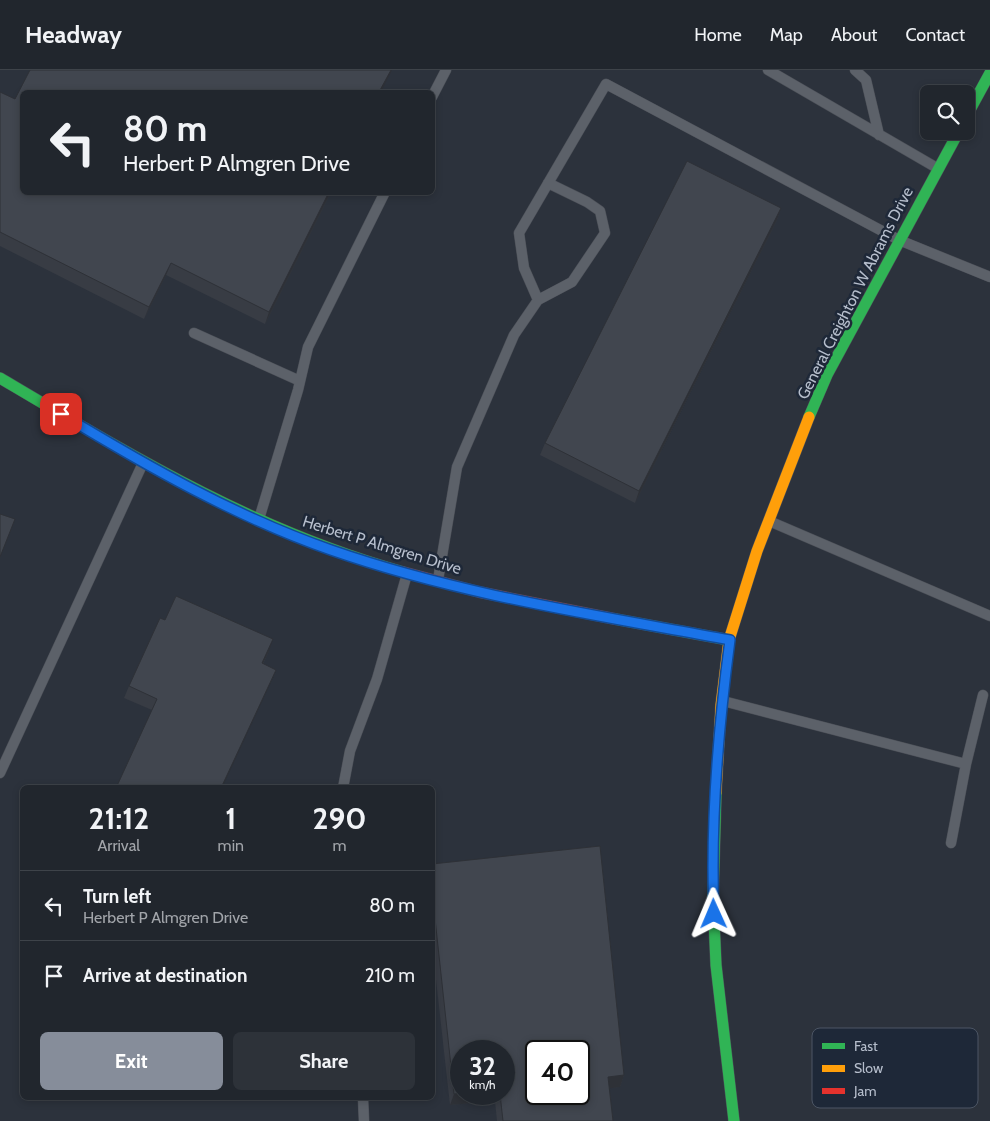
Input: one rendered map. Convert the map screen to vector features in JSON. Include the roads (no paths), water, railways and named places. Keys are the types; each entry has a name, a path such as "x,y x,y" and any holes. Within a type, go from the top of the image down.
{"street":[{"path":"975,100 990,73"},
{"name":"General Creighton W Abrams Drive","path":"734,1121 716,965 713,897 716,771 730,640 768,520 827,375 954,140"},
{"name":"Herbert P Almgren Drive","path":"0,378 144,462 259,520 330,550 408,573 504,597 730,640"}],"lane":[{"path":"435,92 446,70"},
{"path":"768,70 938,169"},
{"path":"855,70 866,80 879,135"},
{"path":"538,300 524,268 519,233 606,84 899,240 990,277"},
{"path":"438,581 456,467 514,336 538,300 572,282 605,233 600,211 587,202 548,183"},
{"path":"259,520 300,381 308,347 384,195"},
{"path":"194,333 300,381"},
{"path":"0,773 144,462"},
{"path":"768,520 990,616"},
{"path":"344,785 350,751 377,679 408,573"},
{"path":"951,843 966,764 983,696"},
{"path":"722,701 966,764"},
{"path":"363,1100 364,1121"}]}
